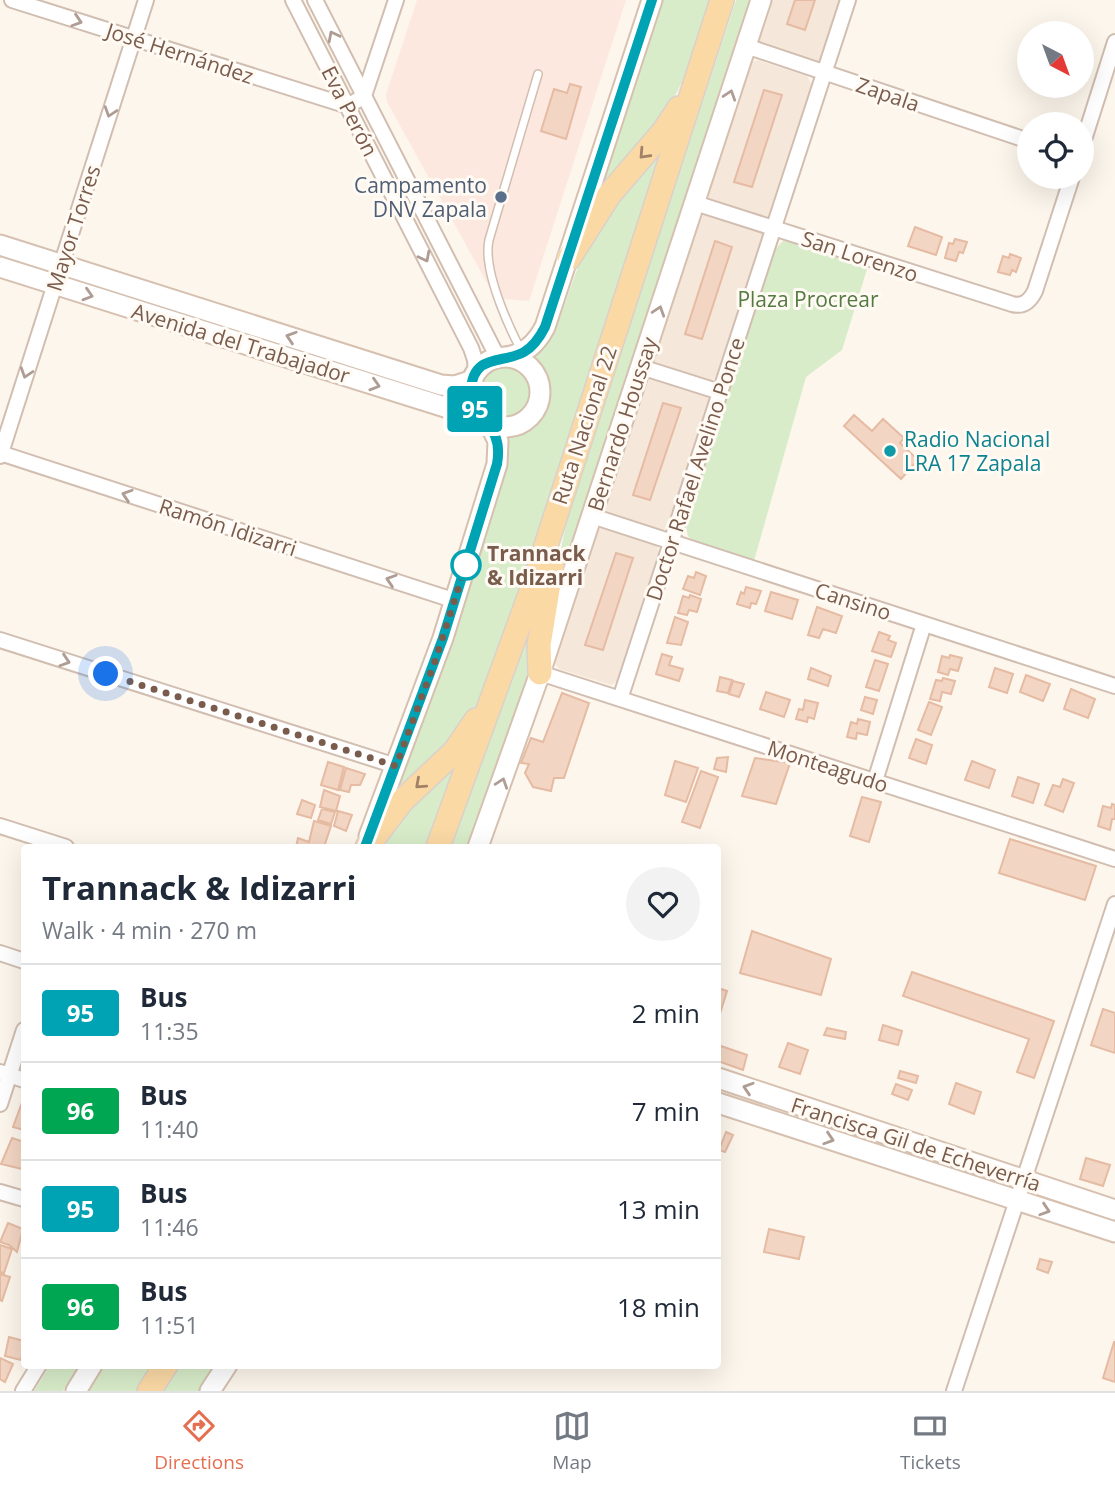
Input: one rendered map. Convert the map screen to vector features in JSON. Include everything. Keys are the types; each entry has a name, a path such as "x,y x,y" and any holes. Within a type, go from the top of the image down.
{"main road":[{"name":"Ruta Nacional 22","path":"439,844 512,648 722,0"},
{"path":"569,257 614,189 671,122 696,78"},
{"path":"540,673 539,645 552,563 552,524"},
{"path":"368,844 402,801 444,762 466,737 512,648"},
{"path":"149,1390 163,1369"}],"street":[{"name":"José Hernández","path":"12,0 348,106"},
{"name":"Mayor Torres","path":"0,454 146,0"},
{"name":"Eva Perón","path":"293,0 471,348 475,360 474,377"},
{"name":"Eva Perón","path":"315,0 364,96 514,359"},
{"path":"348,106 364,96 396,0"},
{"path":"367,844 456,601 497,464 498,441 473,405 471,397 474,377 486,363 514,359 535,343 545,327 652,0"},
{"name":"Bernardo Houssay","path":"479,844 540,673 761,0"},
{"name":"Doctor Rafael Avelino Ponce","path":"620,699 848,0"},
{"path":"1093,112 1115,42"},
{"name":"Zapala","path":"746,46 1017,137"},
{"name":"San Lorenzo","path":"695,203 1012,304 1026,303 1035,291 1068,189"},
{"name":"Avenida del Trabajador","path":"0,244 441,385 455,386 474,377"},
{"name":"Avenida del Trabajador","path":"0,267 486,421"},
{"path":"486,421 498,427 518,425 534,413 541,394 540,384 514,359"},
{"path":"641,368 720,392"},
{"name":"Ramón Idizarri","path":"0,454 456,601"},
{"name":"Cansino","path":"592,516 1115,686"},
{"path":"875,781 924,624"},
{"path":"0,640 396,766"},
{"name":"Monteagudo","path":"540,673 1115,859"},
{"path":"0,826 57,844"},
{"path":"954,1391 1115,904"},
{"path":"0,953 21,960"},
{"path":"0,1104 5,1074 21,1037"},
{"name":"Francisca Gil de Echeverría","path":"721,1079 1115,1210"},
{"name":"Francisca Gil de Echeverría","path":"721,1104 1115,1233"},
{"path":"0,1192 21,1198"},
{"path":"23,1391 37,1369"},
{"path":"76,1391 90,1369"},
{"path":"210,1391 224,1369"}],"lane":[{"path":"514,359 487,256 489,240 538,74"}],"shaded area":[{"name":"Campamento DNV Zapala","path":"417,0 626,0 529,301 505,299 492,292 387,102 386,94"},
{"path":"771,0 841,0 819,61 814,62 760,43 759,36"},
{"path":"757,60 807,76 812,85 773,208 770,216 765,218 710,201 706,194 750,63"},
{"path":"704,213 761,231 763,235 716,378 709,382 655,364 652,359 700,215"},
{"path":"647,378 706,395 709,400 669,527 663,530 608,513 604,506"},
{"path":"603,527 656,544 659,551 619,676 611,685 559,669 553,661 597,530"}],"green space":[{"path":"660,0 709,0 690,62 673,100 640,150 590,213"},
{"path":"736,0 756,0 555,607 560,554 568,514"},
{"path":"671,130 482,695 465,727 389,807 505,436 526,430 542,417 546,409 549,389 545,374 535,357 557,326 587,241"},
{"name":"Plaza Procrear","path":"783,241 868,266 842,350 806,377 754,561 694,542 688,536 686,527 774,250"},
{"path":"507,365 526,373 534,392 526,411 507,419 488,411 480,392 488,373"},
{"path":"543,579 525,689 473,844 448,844"},
{"path":"470,740 432,844 379,844 383,835"},
{"path":"48,1369 77,1369 63,1391 34,1391"},
{"path":"100,1369 150,1369 136,1391 86,1391"},
{"path":"171,1369 213,1369 199,1391 157,1391"}],"building":[{"path":"795,0 815,0 805,30 787,24"},
{"path":"570,84 581,87 566,139 541,131 554,89 567,93"},
{"path":"764,90 782,95 752,187 734,182"},
{"path":"915,227 942,237 936,255 908,246"},
{"path":"955,239 967,242 956,261 945,258 949,243 953,244"},
{"path":"715,241 732,247 702,339 685,334"},
{"path":"1010,254 1021,258 1016,272 1012,270 1010,275 998,272 1003,256 1009,258"},
{"path":"663,403 681,408 650,500 633,495"},
{"name":"Radio Nacional LRA 17 Zapala","path":"854,415 872,431 883,419 904,438 900,443 918,460 901,479 844,426"},
{"path":"616,553 633,558 603,650 585,645"},
{"path":"696,572 706,576 700,595 683,589 688,576 694,578"},
{"path":"746,587 761,591 756,604 751,603 750,608 737,604"},
{"path":"771,592 798,600 792,619 765,611"},
{"path":"690,595 701,599 697,612 689,610 687,615 678,613 683,596 689,598"},
{"path":"817,607 842,616 836,633 823,629 819,638 808,635"},
{"path":"675,617 688,622 681,645 667,643"},
{"path":"879,632 890,636 888,640 896,643 891,657 872,651"},
{"path":"662,654 672,657 669,665 683,669 679,681 656,674"},
{"path":"950,655 962,658 958,671 950,669 948,675 938,672 942,656 949,658"},
{"path":"875,660 888,664 879,691 866,687"},
{"path":"811,668 831,676 828,686 808,679"},
{"path":"995,668 1013,674 1007,693 989,687"},
{"path":"1026,675 1050,684 1043,701 1020,692"},
{"path":"720,677 732,680 728,693 717,691"},
{"path":"943,678 955,681 951,694 942,692 940,701 930,699 936,680 942,681"},
{"path":"733,681 744,684 739,697 729,694"},
{"path":"1071,689 1095,699 1088,718 1064,709"},
{"path":"766,692 790,700 784,717 760,709"},
{"path":"562,693 589,703 564,778 554,778 551,791 533,787 525,773 529,764 521,763 531,738 543,742"},
{"path":"865,697 877,700 873,714 861,710"},
{"path":"805,700 818,703 814,719 808,717 807,722 796,719 799,709 803,710"},
{"path":"929,702 942,707 931,735 918,730"},
{"path":"858,719 870,722 867,735 857,733 856,739 847,737 851,722 857,724"},
{"path":"916,739 932,745 926,764 909,758"},
{"path":"728,757 726,772 714,769 717,758"},
{"path":"755,758 790,763 776,804 742,796"},
{"path":"675,761 698,768 686,802 665,795"},
{"path":"972,761 995,770 989,788 965,780"},
{"path":"328,762 344,767 338,790 321,785"},
{"path":"346,768 365,774 360,785 351,785 349,792 340,790"},
{"path":"701,771 718,777 700,828 682,822"},
{"path":"1018,777 1039,784 1033,803 1012,796"},
{"path":"1063,779 1074,783 1063,812 1045,805 1053,785 1060,787"},
{"path":"324,790 340,796 336,811 320,807"},
{"path":"862,797 881,802 869,842 850,836"},
{"path":"302,800 315,805 311,818 297,814"},
{"path":"1112,804 1115,805 1115,819 1112,819 1110,830 1098,826 1103,806 1111,808"},
{"path":"322,809 335,812 331,824 318,820"},
{"path":"338,811 352,815 346,831 334,826"},
{"path":"314,821 331,826 325,844 297,844 298,838 309,842"},
{"path":"1010,839 1096,866 1085,900 999,873"},
{"path":"752,931 831,959 821,995 740,973"},
{"path":"912,972 1054,1021 1034,1078 1017,1072 1029,1039 903,996"},
{"path":"721,989 727,991 721,1010"},
{"path":"1103,1009 1115,1013 1115,1053 1091,1045"},
{"path":"883,1025 902,1031 898,1045 879,1040"},
{"path":"827,1028 846,1032 845,1039 824,1035"},
{"path":"788,1043 808,1050 800,1074 779,1067"},
{"path":"721,1046 747,1055 743,1070 721,1062"},
{"path":"900,1071 918,1076 916,1083 898,1078"},
{"path":"956,1083 981,1092 974,1114 949,1104"},
{"path":"896,1084 912,1090 908,1100 892,1094"},
{"path":"21,1105 21,1129 13,1127"},
{"path":"726,1132 733,1135 725,1152 721,1151"},
{"path":"12,1138 21,1141 21,1169 1,1164"},
{"path":"1086,1158 1110,1165 1103,1186 1080,1179"},
{"path":"8,1223 21,1228 17,1252 0,1242"},
{"path":"769,1229 804,1237 799,1259 764,1252"},
{"path":"0,1245 12,1249 4,1273 0,1272"},
{"path":"1040,1259 1052,1262 1048,1273 1037,1269"},
{"path":"0,1274 10,1277 2,1301 0,1300"},
{"path":"9,1337 21,1340 21,1360 5,1356"},
{"path":"1115,1342 1115,1382 1103,1378"},
{"path":"0,1358 13,1364 5,1382 0,1379"}],"bus line":[{"name":"95","path":"366,844 456,601 497,464 498,441 489,423 477,413 473,405 472,380 486,363 528,349 545,327 652,0"}],"place":[{"name":"Campamento DNV Zapala","path":"501,197"},
{"name":"Radio Nacional LRA 17 Zapala","path":"890,451"},
{"name":"Trannack & Idizarri","path":"466,565"}],"route":[{"path":"106,674 396,766 456,601 469,555 466,565"}]}
